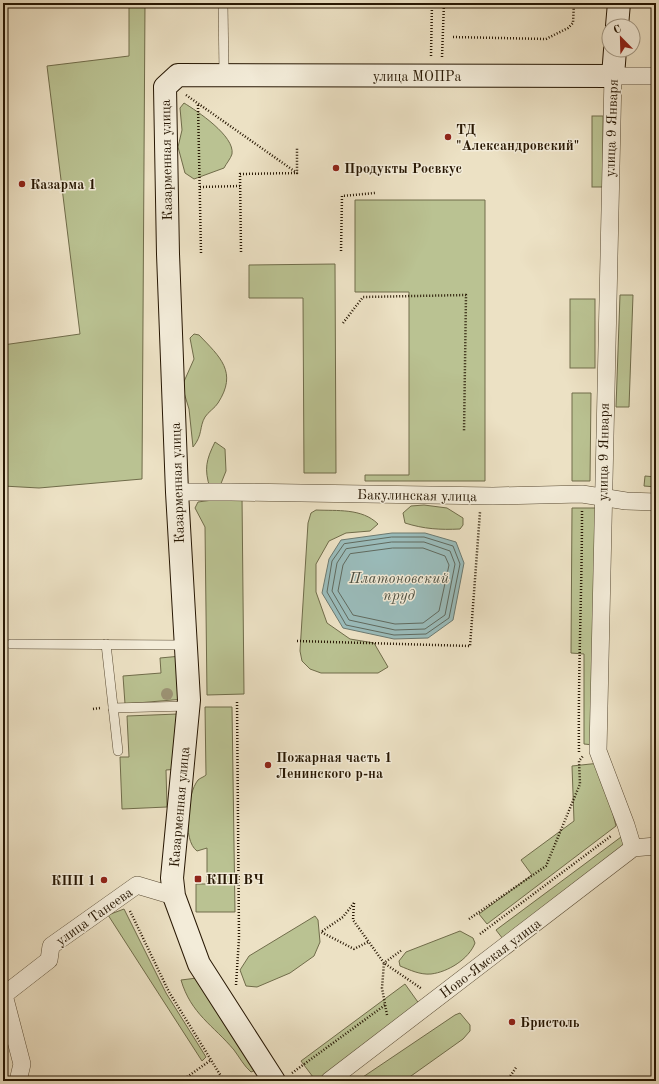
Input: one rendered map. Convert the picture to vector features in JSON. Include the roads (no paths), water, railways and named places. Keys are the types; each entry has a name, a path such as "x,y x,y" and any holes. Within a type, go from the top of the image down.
{"street":[{"path":"617,18 618,3"},
{"name":"улица 9 Января","path":"614,58 602,497 598,751 626,825 632,848"},
{"name":"улица МОПРа","path":"179,83 224,74 436,67 613,76 656,76"},
{"name":"Казарменная улица","path":"179,83 165,87 168,254 177,492 188,706 172,878 174,896 199,964 283,1078"},
{"name":"Бакулинская улица","path":"177,492 481,496 582,494 626,501 656,502"},
{"path":"632,848 656,846"},
{"name":"Ново-Ямская улица","path":"329,1081 632,848"},
{"name":"улица Танеева","path":"18,1081 22,1064 4,995 49,960 51,946 137,885 174,896"}],"lane":[{"path":"223,3 224,74"},
{"path":"11,644 186,645"},
{"path":"106,644 118,751"},
{"path":"113,708 188,706"}],"water":[{"name":"Платоновский пруд","path":"392,533 425,533 456,542 464,563 453,620 428,638 394,639 343,628 322,593 329,559 341,540"}],"place":[{"name":"ТД \"Александровский\"","path":"448,137"},
{"name":"Продукты Росвкус","path":"336,168"},
{"name":"Казарма 1","path":"22,184"},
{"name":"Пожарная часть 1 Ленинского р-на","path":"268,765"},
{"name":"КПП ВЧ","path":"198,879"},
{"name":"КПП 1","path":"104,880"},
{"name":"Бристоль","path":"512,1022"}]}
